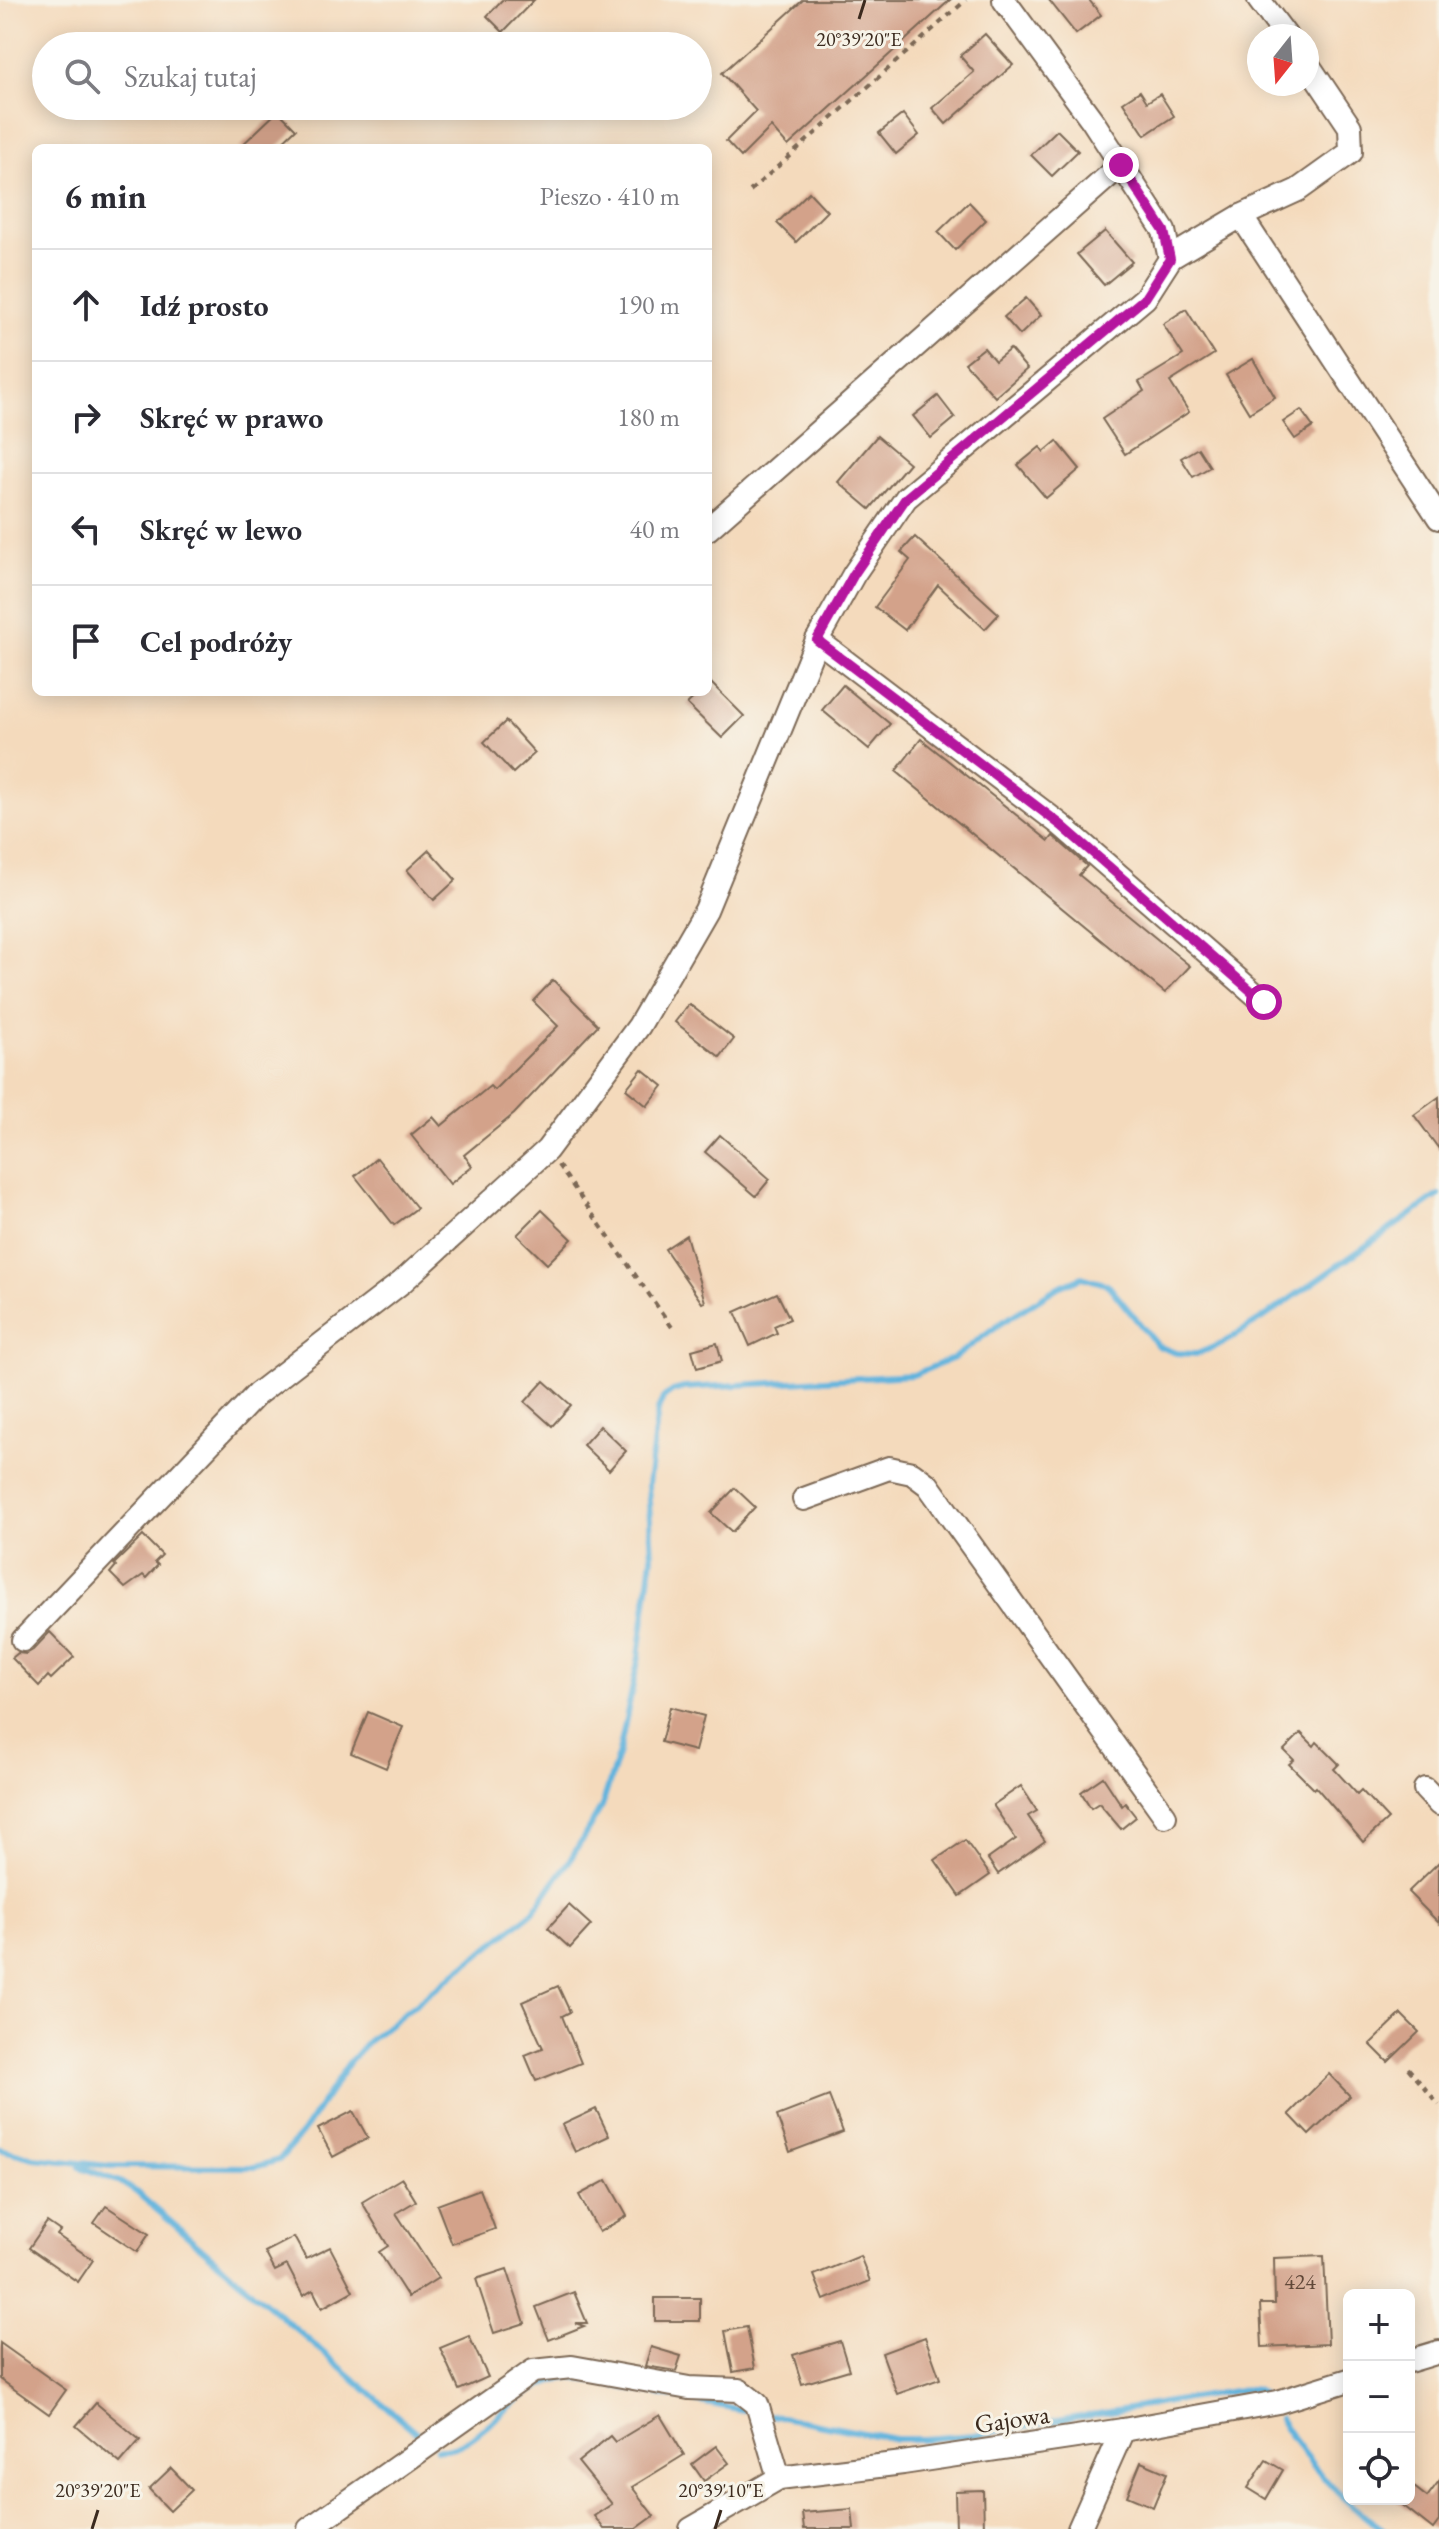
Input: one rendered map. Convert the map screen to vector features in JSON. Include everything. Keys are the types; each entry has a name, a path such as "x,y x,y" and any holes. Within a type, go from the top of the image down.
{"street":[{"path":"1004,0 1164,231 1170,258"},
{"path":"1259,0 1277,24"},
{"path":"23,1640 257,1394 402,1282 547,1150 639,1026 706,910 817,640 854,574 906,498 1145,298 1170,258 1241,216 1298,190 1351,152 1350,127 1319,81"},
{"path":"712,525 1121,165"},
{"path":"1241,216 1439,518"},
{"path":"817,640 1061,825 1264,1002"},
{"path":"804,1499 889,1468 912,1473 928,1485 1165,1816"},
{"path":"1415,2359 1439,2352"},
{"path":"309,2529 533,2371 572,2367 689,2388 739,2390 757,2404 779,2478"},
{"name":"Gajowa","path":"691,2529 779,2478 919,2461 1123,2430 1278,2402 1343,2382"},
{"path":"1079,2529 1123,2430"}],"path":[{"path":"750,191 966,0"},
{"path":"547,1150 674,1330"},
{"path":"1408,2068 1439,2105"}],"building":[{"path":"502,0 534,0 503,32 487,16"},
{"path":"803,0 950,0 788,146 771,127 741,157 726,141 756,111 722,73"},
{"path":"1049,0 1089,0 1101,15 1076,34"},
{"path":"985,34 1013,65 946,124 932,108 974,72 960,56"},
{"path":"1140,91 1147,102 1160,94 1174,116 1145,135 1123,102"},
{"path":"903,114 919,135 896,154 879,133"},
{"path":"269,120 287,120 296,129 280,144 243,144"},
{"path":"1057,130 1078,151 1052,176 1031,155"},
{"path":"809,192 827,211 796,242 777,223"},
{"path":"969,202 986,220 955,250 938,232"},
{"path":"1105,231 1132,262 1104,285 1077,254"},
{"path":"1026,298 1041,315 1020,335 1004,317"},
{"path":"1186,309 1214,354 1170,382 1189,412 1125,454 1102,419 1144,391 1139,382 1183,355 1163,324"},
{"path":"984,348 995,361 1010,349 1027,369 995,397 965,363"},
{"path":"1253,359 1275,397 1249,413 1226,375"},
{"path":"938,396 955,418 931,438 913,416"},
{"path":"1301,410 1313,427 1295,439 1283,422"},
{"path":"877,436 909,463 870,509 838,482"},
{"path":"1057,441 1080,469 1046,498 1018,465 1040,447 1044,452"},
{"path":"1198,448 1210,467 1193,477 1181,458"},
{"path":"915,537 999,614 985,629 938,585 905,630 875,607 910,560 901,552"},
{"path":"712,684 744,716 722,738 687,704 696,696 712,696"},
{"path":"843,685 890,724 869,749 822,710"},
{"path":"506,721 535,753 513,773 484,742"},
{"path":"921,739 1049,841 1053,836 1087,866 1079,875 1190,966 1165,993 896,771"},
{"path":"429,850 456,880 434,900 407,870"},
{"path":"553,980 598,1025 514,1114 464,1155 472,1166 450,1184 411,1135 433,1117 441,1126 490,1086 494,1090 558,1026 533,1001"},
{"path":"689,1004 734,1039 720,1057 675,1022"},
{"path":"642,1069 663,1086 647,1106 626,1089"},
{"path":"1439,1097 1439,1149 1414,1115"},
{"path":"720,1135 770,1179 756,1196 705,1152"},
{"path":"377,1158 417,1208 394,1225 355,1176"},
{"path":"542,1210 572,1239 547,1264 517,1235"},
{"path":"686,1235 705,1302 702,1303 665,1249"},
{"path":"777,1293 790,1319 774,1326 777,1333 750,1346 735,1312"},
{"path":"717,1343 722,1361 697,1368 692,1350"},
{"path":"544,1381 571,1405 552,1426 525,1402"},
{"path":"600,1426 626,1451 609,1470 583,1445"},
{"path":"735,1488 755,1507 732,1532 711,1513"},
{"path":"143,1536 162,1555 155,1562 158,1565 146,1578 143,1575 125,1588 110,1573 116,1566 114,1564"},
{"path":"50,1632 74,1657 39,1686 12,1658 18,1653 26,1654 33,1650"},
{"path":"670,1707 704,1716 695,1751 661,1742"},
{"path":"368,1712 403,1727 386,1768 351,1753"},
{"path":"1301,1733 1314,1746 1317,1742 1339,1764 1334,1769 1357,1794 1361,1790 1388,1819 1363,1842 1316,1787 1314,1789 1289,1764 1294,1760 1284,1750"},
{"path":"1103,1777 1122,1806 1125,1803 1136,1817 1121,1829 1099,1803 1091,1808 1081,1792"},
{"path":"1021,1786 1037,1811 1028,1816 1045,1841 998,1874 988,1859 1016,1839 993,1805"},
{"path":"965,1840 990,1875 960,1896 935,1860"},
{"path":"1439,1862 1439,1923 1408,1892"},
{"path":"569,1905 591,1925 570,1948 548,1928"},
{"path":"558,1986 570,2012 562,2016 581,2063 536,2081 525,2055 543,2048 522,2002"},
{"path":"1401,2014 1419,2032 1388,2062 1370,2044"},
{"path":"1329,2074 1350,2096 1309,2135 1289,2114"},
{"path":"829,2096 843,2132 790,2152 777,2116"},
{"path":"596,2109 609,2136 575,2152 562,2125"},
{"path":"353,2111 368,2138 333,2157 318,2129"},
{"path":"402,2178 416,2201 396,2213 438,2278 408,2297 379,2252 388,2246 362,2202"},
{"path":"607,2180 627,2216 599,2232 579,2195"},
{"path":"480,2189 495,2229 452,2244 437,2205"},
{"path":"106,2206 149,2234 137,2252 94,2223"},
{"path":"47,2222 60,2231 57,2235 93,2260 78,2282 29,2248"},
{"path":"294,2237 306,2259 330,2247 353,2291 322,2308 313,2290 303,2296 287,2265 275,2271 265,2252"},
{"path":"860,2256 870,2281 824,2300 814,2275"},
{"path":"1324,2256 1328,2344 1262,2347 1260,2304 1275,2304 1274,2258"},
{"path":"507,2269 525,2323 494,2333 476,2279"},
{"path":"574,2292 587,2323 575,2323 584,2326 549,2340 536,2307"},
{"path":"655,2298 700,2298 700,2321 655,2321"},
{"path":"747,2327 755,2368 733,2372 725,2331"},
{"path":"469,2336 488,2377 459,2390 440,2348"},
{"path":"925,2337 940,2379 897,2394 882,2353"},
{"path":"840,2341 849,2370 802,2384 793,2355"},
{"path":"0,2343 66,2390 49,2414 0,2379"},
{"path":"651,2347 681,2356 676,2371 645,2366"},
{"path":"96,2403 140,2440 120,2463 76,2426"},
{"path":"660,2415 684,2455 632,2487 654,2516 636,2529 604,2529 594,2516 612,2504 578,2462 610,2436 615,2442"},
{"path":"716,2446 729,2463 704,2481 692,2464"},
{"path":"1266,2460 1283,2470 1266,2499 1248,2488"},
{"path":"1141,2462 1167,2473 1153,2507 1127,2496"},
{"path":"171,2468 192,2490 170,2511 149,2489"},
{"path":"1439,2481 1439,2521 1433,2529 1403,2505 1415,2505 1415,2488 1427,2497"},
{"path":"983,2490 984,2529 956,2529 955,2491"},
{"path":"852,2509 854,2529 804,2529 802,2513"}],"waterway":[{"path":"0,2149 34,2158 109,2166 255,2167 279,2160 367,2042 533,1912 570,1860 602,1806 619,1752 639,1656 652,1557 648,1484 658,1410 663,1398 673,1391 913,1375 954,1358 998,1325 1058,1287 1082,1277 1108,1285 1158,1346 1176,1353 1197,1354 1223,1343 1263,1318 1439,1195"},
{"path":"80,2167 120,2182 136,2192 417,2433"},
{"path":"437,2449 453,2447 468,2440 533,2390 573,2378 743,2410"},
{"path":"771,2415 895,2439 924,2439 974,2435 1246,2389 1256,2389 1261,2393"},
{"path":"1279,2419 1325,2480 1352,2506 1383,2529"}],"route":[{"path":"1121,165 1164,231 1170,259 1145,298 906,498 854,574 817,640 1061,825 1264,1002"}]}
